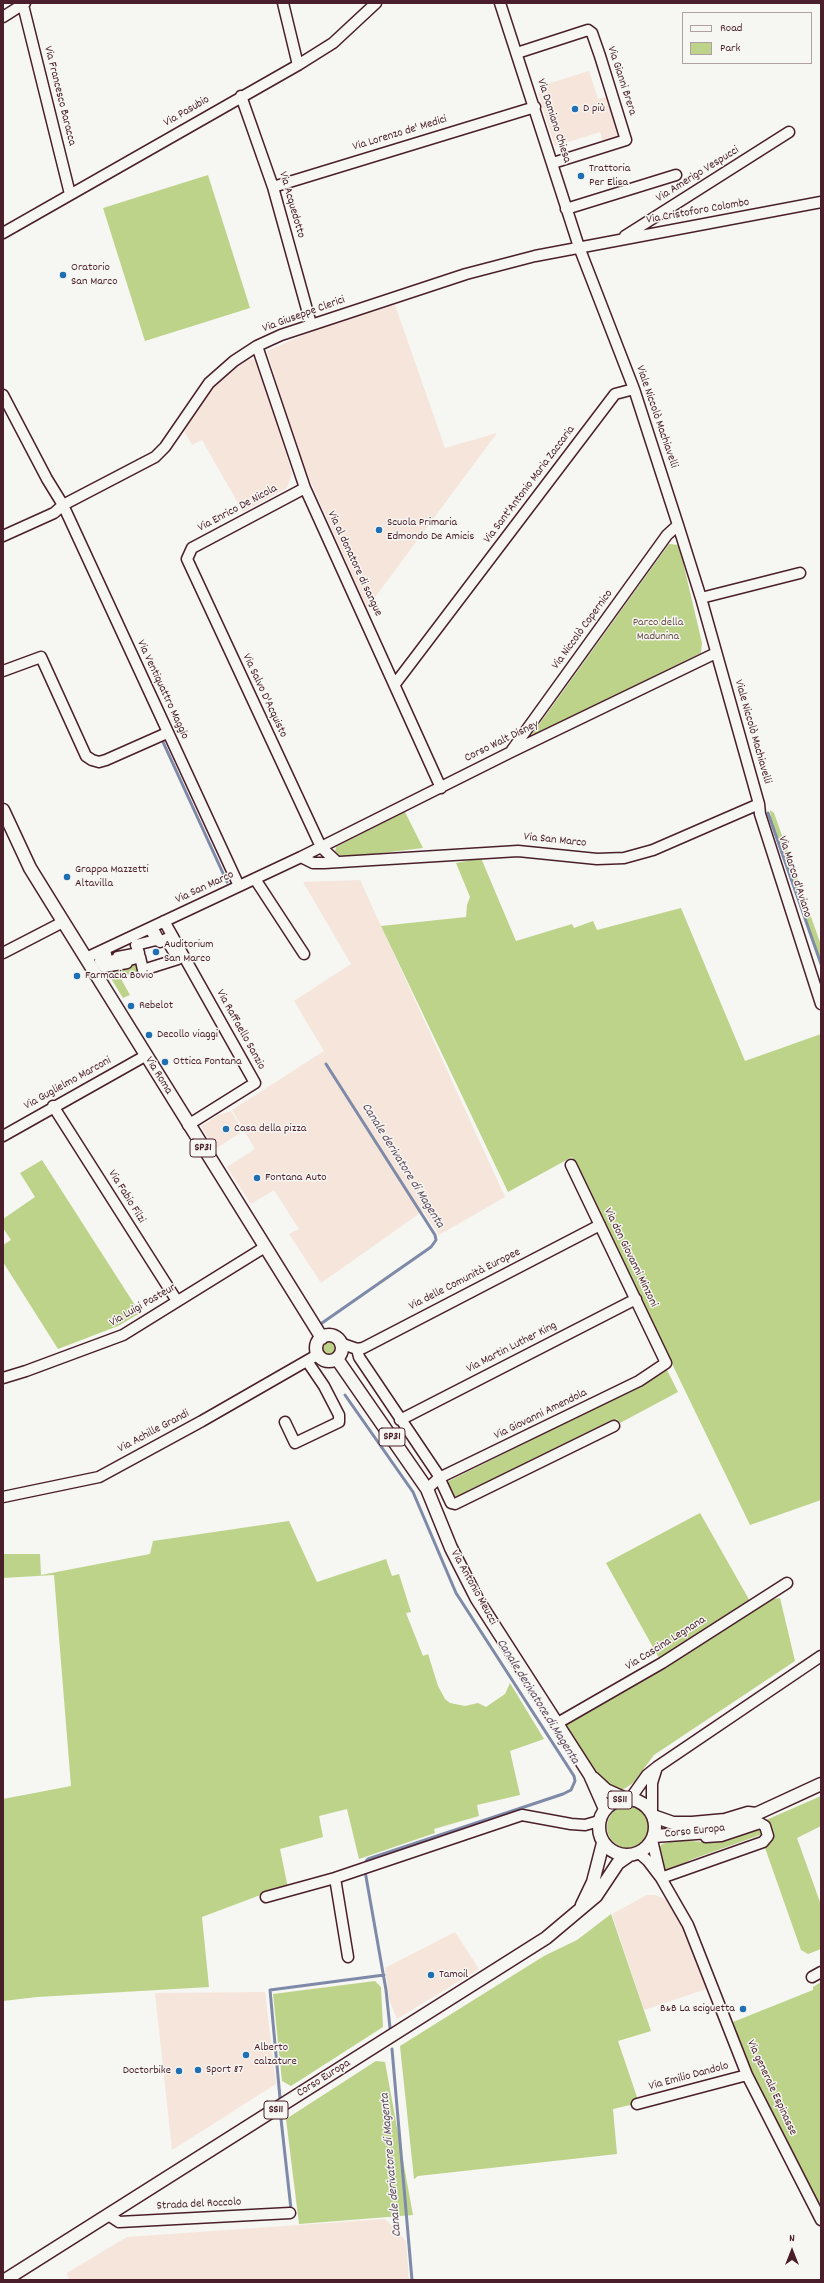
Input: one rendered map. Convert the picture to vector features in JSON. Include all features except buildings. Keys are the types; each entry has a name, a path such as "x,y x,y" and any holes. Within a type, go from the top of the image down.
{"main road":[{"name":"Via Roma","path":"3,810 30,868 145,1056 322,1338"},
{"path":"334,1337 340,1343 341,1351 337,1359 328,1361 318,1355 317,1344 322,1338 334,1337"},
{"name":"SP31","path":"337,1359 427,1489"},
{"name":"Via Antonio Meucci","path":"427,1489 451,1548 477,1599 590,1775 605,1809"},
{"name":"Via Antonio Meucci","path":"590,1775 606,1790 628,1799"},
{"name":"Corso Europa","path":"653,1838 733,1828 752,1819 756,1814 821,1784"},
{"name":"SS11","path":"603,1843 599,1833 599,1821 605,1809 618,1800 628,1799 646,1806 652,1814"},
{"name":"Corso Europa","path":"652,1814 672,1823 692,1823 725,1820 748,1812 756,1814"},
{"path":"603,1843 609,1850 618,1854 634,1854 653,1838 655,1826 652,1814"},
{"name":"Corso Europa","path":"579,1912 593,1882 603,1843"},
{"name":"Corso Europa","path":"6,2280 110,2216 546,1938 579,1912 596,1896 618,1863 634,1854"}],"street":[{"path":"283,3 298,65"},
{"name":"Via Damiano Chiesa","path":"500,3 553,162 579,246"},
{"path":"3,18 24,4"},
{"name":"Via Francesco Baracca","path":"24,4 70,194"},
{"name":"Via Pasubio","path":"3,233 333,44 372,5"},
{"name":"Via Gianni Brera","path":"517,53 588,30 592,33 626,140 553,162"},
{"name":"Via Acquedotto","path":"241,96 273,187 311,324"},
{"name":"Via Lorenzo de' Medici","path":"273,187 535,107"},
{"name":"Via Amerigo Vespucci","path":"621,239 789,132"},
{"path":"566,208 676,175"},
{"name":"Via Cristoforo Colombo","path":"579,246 821,202"},
{"name":"Via Giuseppe Clerici","path":"3,536 54,513 63,505 155,457 165,447 209,383 234,361 257,346 311,324 466,274 579,246"},
{"name":"Viale Niccolò Machiavelli","path":"579,246 634,389 678,525 759,804"},
{"name":"Via al donatore di sangue","path":"257,346 305,488 441,788"},
{"name":"Via Sant'Antonio Maria Zaccaria","path":"395,684 615,394 634,389"},
{"name":"Via Ventiquattro Maggio","path":"3,395 47,479 63,505 239,886"},
{"name":"Via Enrico De Nicola","path":"187,555 192,548 305,488"},
{"name":"Via Niccolò Copernico","path":"511,752 667,535 678,525"},
{"name":"Via Salvo D'Acquisto","path":"187,555 187,562 321,847"},
{"path":"700,598 800,572"},
{"name":"Corso Walt Disney","path":"301,857 511,752 716,653"},
{"path":"3,671 41,657 86,756 92,760 99,762 106,760 167,732"},
{"name":"Via San Marco","path":"86,958 301,857 313,863 518,850 597,859 624,858 653,850 759,804"},
{"name":"Via Marco d'Aviano","path":"759,804 760,814 821,1004"},
{"path":"321,847 327,855 337,862"},
{"path":"255,879 304,954"},
{"name":"Via Raffaello Sanzio","path":"164,921 255,1083 188,1125"},
{"path":"3,953 63,922"},
{"path":"154,930 160,942 166,939 178,959 143,970 140,958 120,965 119,963 104,967 100,962 102,956 106,954 107,960 110,961 118,959 118,957 139,953 136,945 156,940 152,932 154,930"},
{"name":"Via Guglielmo Marconi","path":"3,1136 145,1056"},
{"name":"Via Fabio Filzi","path":"54,1106 177,1301"},
{"name":"Via don Giovanni Minzoni","path":"570,1165 666,1363"},
{"name":"Via delle Comunità Europee","path":"357,1349 600,1225"},
{"name":"Via Luigi Pasteur","path":"3,1378 26,1371 123,1334 265,1247"},
{"name":"Via Martin Luther King","path":"400,1420 636,1299"},
{"path":"340,1343 357,1349 359,1357 439,1478 451,1503 455,1504 614,1426"},
{"name":"Via Achille Grandi","path":"3,1497 99,1477 202,1421 318,1355"},
{"path":"285,1422 295,1443 338,1422 339,1415 327,1392 307,1361"},
{"name":"Via Giovanni Amendola","path":"427,1489 439,1478 639,1381 666,1363"},
{"name":"Via Cascina Legnana","path":"556,1724 662,1663 787,1583"},
{"path":"628,1799 647,1775 657,1767 821,1656"},
{"path":"652,1814 652,1783 657,1767"},
{"path":"266,1896 365,1869 522,1815 571,1824 585,1825 599,1821"},
{"path":"661,1878 763,1842 768,1836 765,1826 760,1823 721,1836 696,1837 690,1833"},
{"name":"Via generale Espinasse","path":"653,1838 661,1878"},
{"name":"Via generale Espinasse","path":"634,1854 648,1861 661,1878 691,1932 747,2075 820,2217"},
{"path":"334,1878 348,1957"},
{"path":"812,1977 821,1972"},
{"name":"Via Emilio Dandolo","path":"637,2104 747,2075"},
{"name":"Strada del Roccolo","path":"110,2216 119,2222 290,2213"}],"shaded area":[{"path":"589,71 598,99 606,97 612,115 615,114 620,131 619,137 603,142 600,132 555,146 538,93 541,92 547,84"},
{"path":"395,305 445,448 497,433 367,608 297,451 267,351 321,327"},
{"path":"253,359 257,361 292,473 287,488 243,512 202,440 192,445 184,431 204,395 246,360"},
{"path":"360,880 505,1197 439,1235 423,1211 321,1283 289,1234 299,1229 274,1190 251,1204 227,1167 255,1149 232,1110 324,1051 294,1001 351,964 303,882"},
{"path":"231,1111 243,1131 215,1149 202,1126 218,1115"},
{"path":"647,1895 655,1895 670,1901 709,1988 644,2010 612,1914"},
{"path":"455,1932 479,1969 397,2019 389,1999 385,1968"},
{"path":"265,1992 276,2084 172,2150 155,1993"},
{"path":"385,2219 406,2241 409,2280 69,2280 67,2273 127,2237"}],"green space":[{"path":"208,175 250,308 145,341 103,208"},
{"name":"Parco della Madunina","path":"669,544 679,545 702,643 701,653 530,737"},
{"path":"770,810 774,813 821,945 821,962 771,819"},
{"path":"405,812 423,848 349,857 339,855 335,851 336,847"},
{"path":"481,858 516,941 572,924 574,928 593,921 597,930 681,908 745,1061 821,1034 821,1500 750,1525 572,1157 508,1192 381,926 466,917 467,905 470,897 456,863"},
{"path":"140,957 143,970 120,977 130,995 123,998 104,967"},
{"path":"42,1160 140,1313 118,1326 58,1349 3,1262 3,1245 11,1240 3,1228 3,1219 35,1197 20,1173"},
{"path":"326,1340 332,1340 337,1345 335,1354 332,1356 326,1356 321,1351 321,1345"},
{"path":"667,1370 678,1392 620,1423 617,1419 455,1498 447,1482 650,1381"},
{"path":"700,1513 751,1603 659,1658 606,1563"},
{"path":"289,1521 317,1582 386,1559 392,1576 399,1574 411,1612 406,1613 423,1656 428,1654 438,1686 445,1699 450,1703 465,1706 478,1703 486,1707 505,1694 510,1683 544,1739 510,1751 520,1795 477,1805 479,1816 434,1829 435,1833 359,1859 347,1809 319,1816 323,1837 280,1849 288,1888 263,1894 202,1917 209,1987 37,1997 3,2001 3,1799 71,1786 54,1575 3,1578 3,1554 40,1554 41,1575 150,1554 153,1541"},
{"path":"780,1598 795,1661 654,1755 633,1783 624,1789 618,1790 599,1781 564,1724 768,1600"},
{"path":"821,1796 821,1826 797,1838 821,1905 821,1949 808,1954 801,1950 764,1845 771,1836 772,1830 766,1820"},
{"path":"624,1806 632,1806 643,1812 649,1823 649,1831 643,1842 632,1848 624,1848 613,1842 607,1831 607,1823 613,1812"},
{"path":"757,1827 762,1829 763,1834 690,1860 680,1866 666,1871 663,1869 659,1848 662,1844 678,1840 703,1842 724,1840"},
{"path":"611,1914 651,2031 618,2041 639,2103 613,2109 617,2154 418,2176 414,2179 400,2046 544,1956 577,1940"},
{"path":"375,1981 381,1987 383,2027 291,2086 282,2081 273,1994"},
{"path":"821,1982 821,2208 748,2066 733,2022 813,1990 813,1987"},
{"path":"376,2061 385,2062 413,2215 299,2224 286,2119"}],"waterway":[{"name":"Canale derivatore di Magenta","path":"163,742 227,882"},
{"path":"768,813 821,964"},
{"name":"Canale derivatore di Magenta","path":"322,1323 431,1247 436,1240 435,1235 326,1064"},
{"name":"Canale derivatore di Magenta","path":"345,1395 413,1492 456,1593 574,1776 575,1781 571,1790 563,1794 368,1859 363,1865"},
{"name":"Canale derivatore di Magenta","path":"365,1871 386,1990 390,2028"},
{"path":"280,2098 270,1990 384,1975"},
{"name":"Canale derivatore di Magenta","path":"392,2049 412,2280"},
{"path":"281,2119 291,2209"}],"place":[{"name":"D più","path":"575,109"},
{"name":"Trattoria Per Elisa","path":"581,176"},
{"name":"Oratorio San Marco","path":"63,275"},
{"name":"Scuola Primaria Edmondo De Amicis","path":"379,530"},
{"name":"Grappa Mazzetti Altavilla","path":"67,877"},
{"name":"Auditorium San Marco","path":"156,952"},
{"name":"Farmacia Bovio","path":"77,976"},
{"name":"Rebelot","path":"131,1006"},
{"name":"Decollo viaggi","path":"149,1035"},
{"name":"Ottica Fontana","path":"165,1062"},
{"name":"Casa della pizza","path":"226,1129"},
{"name":"Fontana Auto","path":"257,1178"},
{"name":"Tamoil","path":"431,1975"},
{"name":"B&B La sciguetta","path":"743,2009"},
{"name":"Alberto calzature","path":"246,2055"},
{"name":"Sport 87","path":"198,2070"},
{"name":"Doctorbike","path":"179,2071"}]}
